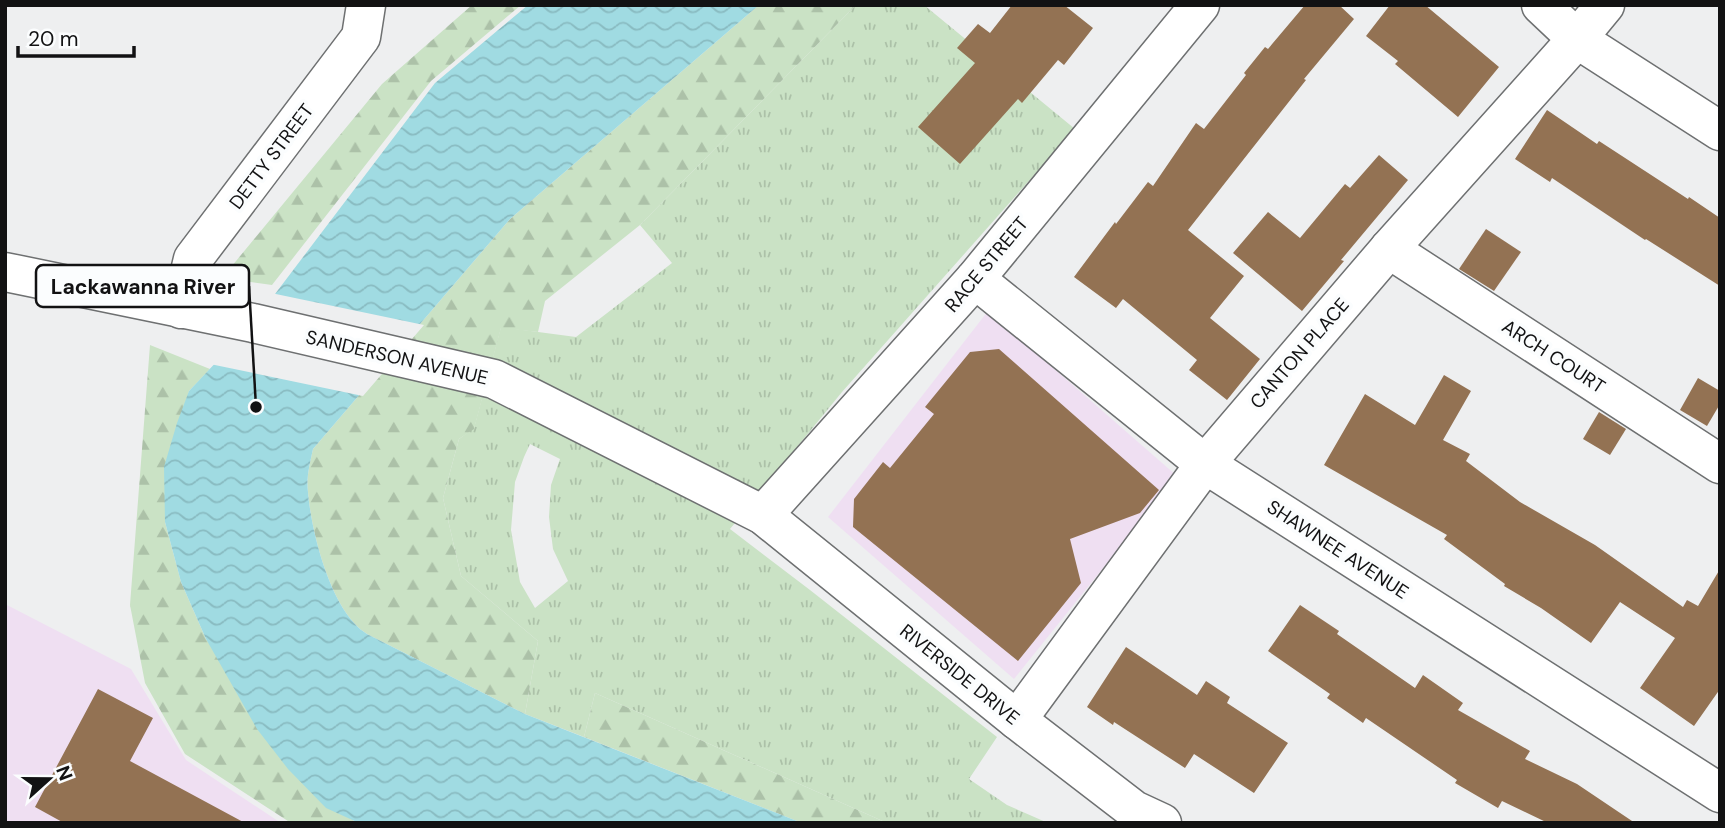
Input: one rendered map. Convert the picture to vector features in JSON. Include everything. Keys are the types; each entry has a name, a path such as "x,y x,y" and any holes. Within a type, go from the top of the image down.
{"street":[{"name":"DETTY STREET","path":"181,309 193,259 361,37 366,5"},
{"name":"RACE STREET","path":"763,515 975,279 1200,5"},
{"path":"1541,5 1577,39 1720,131"},
{"name":"CANTON PLACE","path":"1017,720 1205,464 1389,249 1605,5"},
{"name":"ARCH COURT","path":"1389,249 1720,464"},
{"name":"SANDERSON AVENUE","path":"5,272 253,323 494,379 763,515"},
{"name":"SHAWNEE AVENUE","path":"975,279 1205,464 1720,793"},
{"name":"RIVERSIDE DRIVE","path":"763,515 1017,720 1134,810 1162,823"}],"shaded area":[{"path":"988,311 1177,476 1014,679 828,517"},
{"path":"5,604 131,669 186,760 281,823 5,823"}],"green space":[{"path":"472,5 521,5 431,81 272,285 222,278 382,84"},
{"path":"759,5 856,5 640,225 545,301 538,332 501,328 474,429 459,439 443,498 461,576 538,641 525,714 367,634 345,612 329,580 317,543 308,487 313,449 510,219"},
{"path":"856,5 924,5 1075,129 842,392 730,529 997,737 969,779 1007,805 1048,823 887,823 595,693 584,737 525,714 538,641 461,576 443,498 459,439 474,428 501,327 576,337 672,263 640,225","holes":["530,444 560,459 551,485 549,517 553,549 568,581 535,608 520,582 511,530 515,482"]},
{"path":"150,345 210,369 189,391 165,522 181,582 206,639 354,821 359,823 291,823 185,754 145,683 130,605"},
{"path":"595,693 887,823 802,823 584,737"}],"water":[{"path":"528,5 759,5 510,219 313,449 308,487 322,562 345,612 367,634 525,714 802,823 359,823 326,808 288,769 257,729 206,639 181,582 165,522 164,467 189,391 253,323 435,83"}],"pier":[{"path":"271,293 424,325 363,396 210,364 250,321"}],"building":[{"path":"1012,5 1064,5 1093,28 1064,65 1058,60 1022,103 1018,99 960,164 918,127 975,63 957,48 978,24 990,33"},
{"path":"1305,5 1339,5 1354,19 1304,79 1306,80 1188,230 1244,276 1210,318 1260,359 1227,400 1189,370 1197,360 1123,299 1116,308 1074,277 1148,182 1153,186 1196,123 1204,129 1265,47 1268,49"},
{"path":"1390,5 1425,5 1499,67 1458,117 1395,64 1398,61 1366,36"},
{"path":"1547,110 1597,144 1599,141 1720,218 1720,286 1552,178 1550,182 1515,159"},
{"path":"1379,155 1408,180 1302,311 1233,253 1268,212 1300,238 1345,184 1350,188"},
{"path":"1486,229 1521,252 1494,291 1459,269"},
{"path":"999,349 1159,490 1140,513 1070,539 1081,583 1018,661 853,527 854,499 883,462 890,468 934,414 925,407 970,352"},
{"path":"1444,375 1471,391 1443,440 1470,454 1466,461 1520,502 1595,545 1683,607 1687,600 1698,606 1720,569 1720,689 1694,726 1640,688 1675,638 1620,602 1591,643 1504,586 1505,584 1444,539 1447,535 1324,465 1365,394 1415,425"},
{"path":"1698,378 1720,391 1720,404 1707,426 1680,410"},
{"path":"1599,412 1626,429 1610,455 1583,439"},
{"path":"1300,605 1415,688 1423,675 1463,703 1458,710 1530,751 1525,759 1577,784 1635,823 1548,823 1502,801 1498,808 1455,783 1457,780 1366,718 1363,723 1327,698 1330,694 1268,651"},
{"path":"1126,647 1197,695 1206,681 1230,697 1227,703 1288,743 1254,793 1194,754 1185,768 1087,707"},
{"path":"98,689 153,718 130,761 245,823 64,823 35,807"}],"place":[{"name":"Lackawanna River","path":"256,407"}]}
